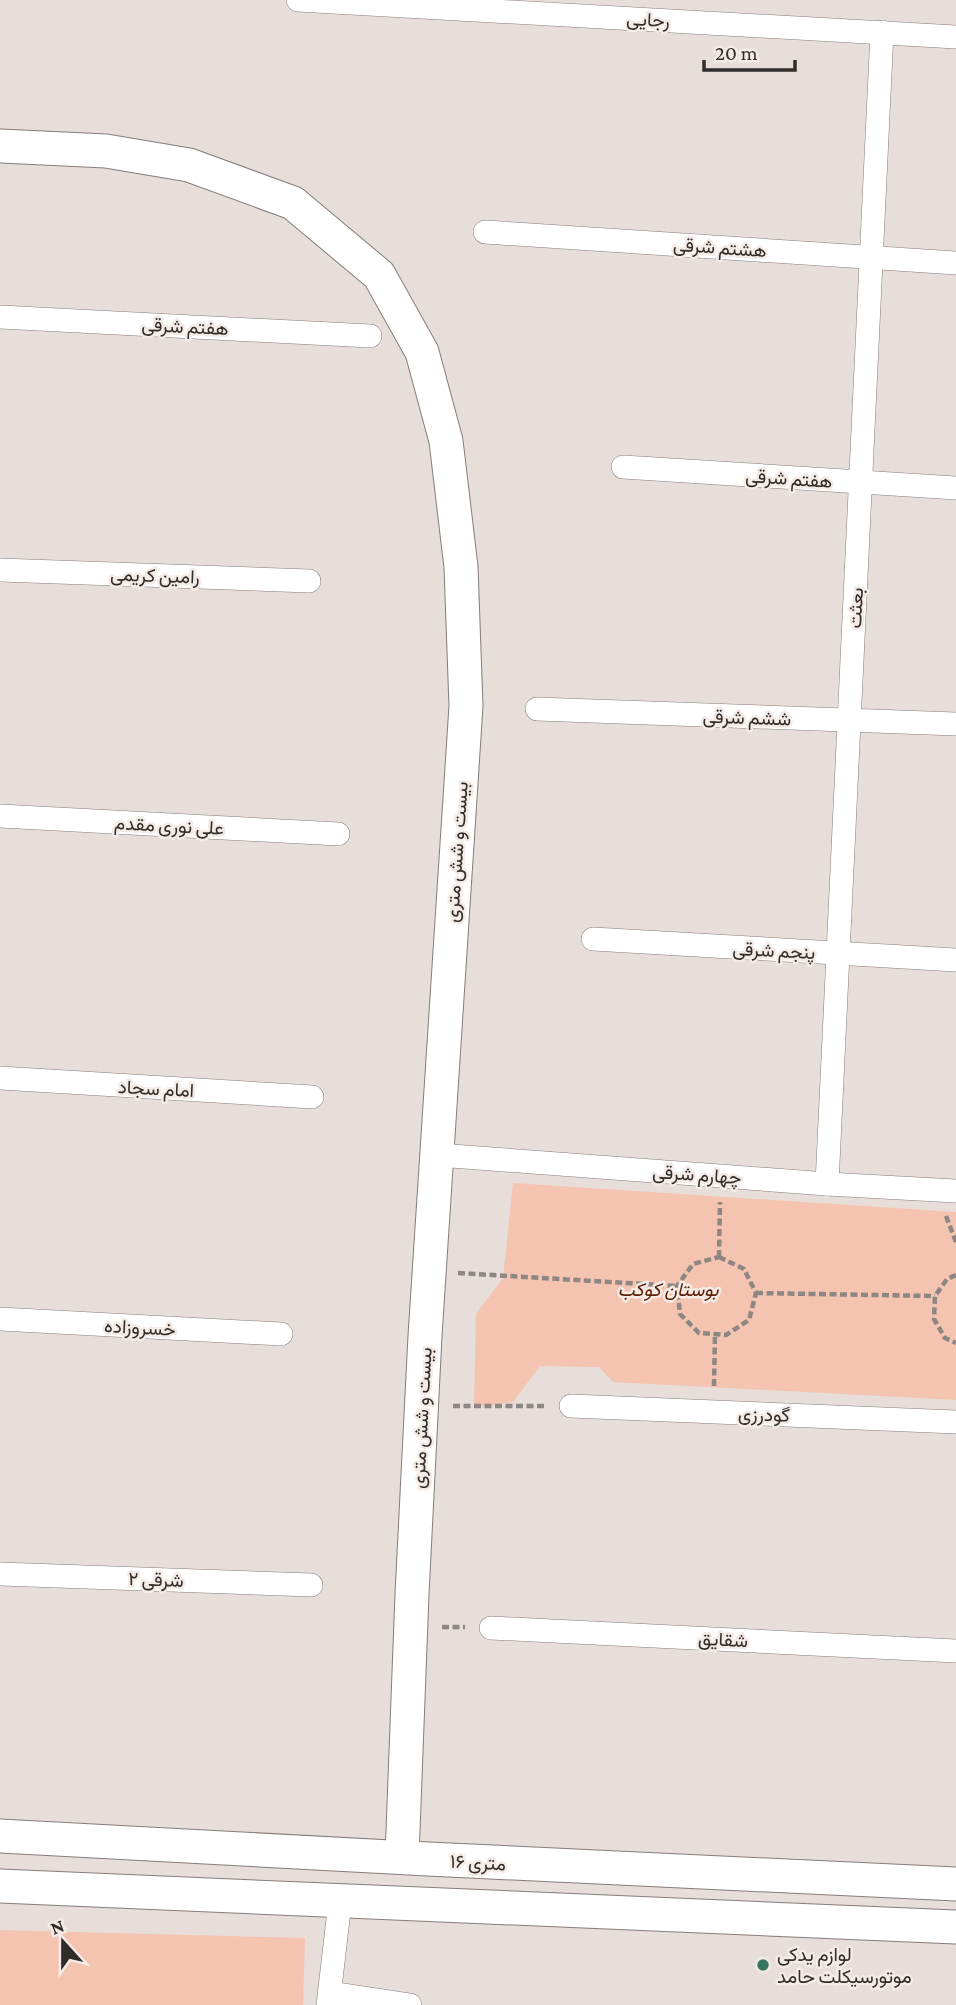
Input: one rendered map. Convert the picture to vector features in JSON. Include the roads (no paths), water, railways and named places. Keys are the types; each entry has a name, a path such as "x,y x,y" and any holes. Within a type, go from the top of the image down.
{"street":[{"name":"رجایی","path":"298,0 956,37"},
{"name":"بعثت","path":"827,1184 882,32"},
{"name":"بیست و شش متری","path":"0,146 106,151 189,164 293,203 379,275 422,352 446,441 461,567 466,706 410,1626 415,1858 435,1866 440,1877 436,1893 430,1899 416,1904"},
{"name":"هشتم شرقی","path":"485,232 956,263"},
{"name":"هفتم شرقی","path":"0,317 370,336"},
{"name":"هفتم شرقی","path":"622,467 956,488"},
{"name":"رامین کریمی","path":"0,570 309,581"},
{"name":"ششم شرقی","path":"537,709 956,724"},
{"name":"علی نوری مقدم","path":"0,816 338,834"},
{"name":"پنجم شرقی","path":"593,939 956,960"},
{"name":"امام سجاد","path":"0,1078 312,1097"},
{"name":"چهارم شرقی","path":"438,1155 956,1191"},
{"name":"خسروزاده","path":"0,1319 281,1334"},
{"name":"گودرزی","path":"571,1406 956,1422"},
{"name":"۲ شرقی","path":"0,1574 311,1585"},
{"name":"شقایق","path":"491,1628 956,1651"},
{"name":"۱۶ متری","path":"0,1836 956,1884"},
{"path":"0,1886 956,1927"},
{"path":"340,1902 330,1999 410,2005"}],"place":[{"name":"لوازم یدکی موتورسیکلت حامد","path":"763,1965"}],"park label":[{"name":"بوستان کوکب","path":"668,1289"}]}
